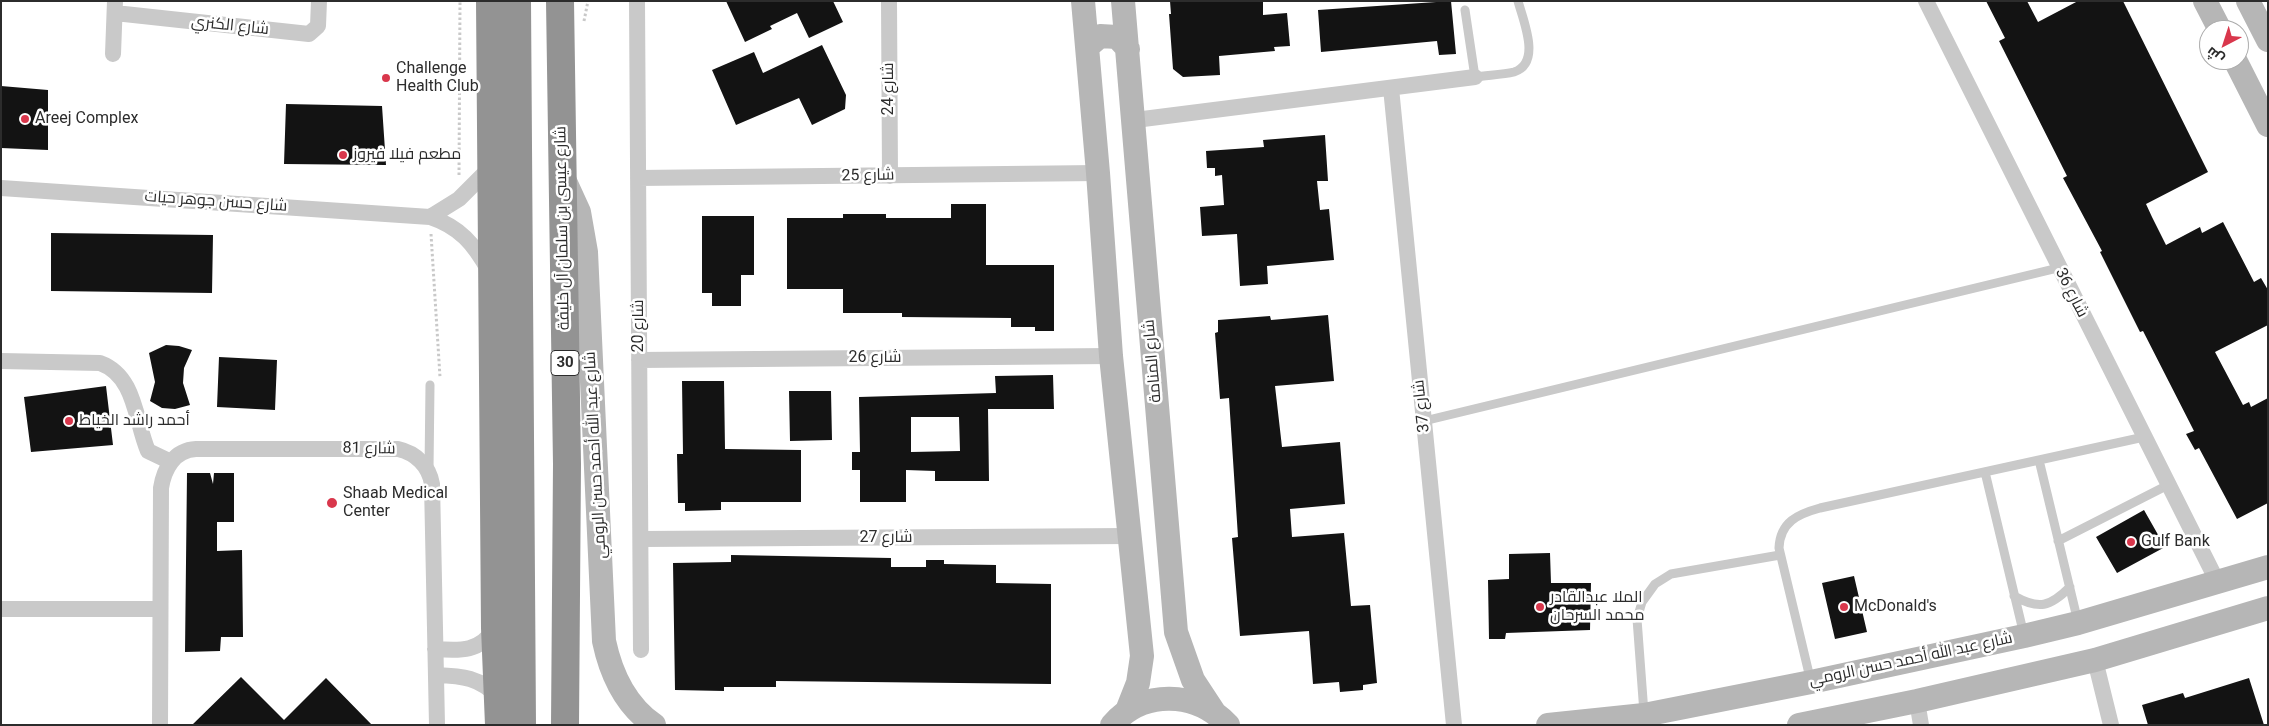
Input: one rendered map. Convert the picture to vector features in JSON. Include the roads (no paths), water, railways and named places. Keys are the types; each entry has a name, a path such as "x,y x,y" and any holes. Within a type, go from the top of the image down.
{"highway":[{"path":"490,1 495,628 499,712"},
{"path":"517,1 522,725"},
{"name":"شارع عيسى بن سلمان آل خليفة","path":"560,1 567,464 565,725"}],"street":[{"name":"شارع الكنري","path":"113,54 115,7 309,34 318,26 319,1"},
{"name":"شارع 20","path":"637,1 642,539 641,650"},
{"name":"شارع 24","path":"889,1 890,176"},
{"path":"1083,1 1111,356 1142,656 1140,675 1120,718"},
{"name":"شارع المنامة","path":"1123,1 1176,632 1193,680 1224,722"},
{"name":"شارع 36","path":"1926,1 2058,268 2218,583"},
{"path":"2205,1 2215,20"},
{"path":"2248,1 2266,32"},
{"path":"1087,47 1100,36 1117,37 1128,49"},
{"path":"2240,70 2268,125"},
{"path":"1134,120 1474,77"},
{"name":"شارع 37","path":"1390,88 1454,725"},
{"path":"430,217 459,198 492,166"},
{"name":"شارع 25","path":"638,178 1098,173"},
{"name":"شارع عبد الله أحمد حسن الرومي","path":"562,174 579,212 586,252 604,641 607,657 619,686 638,711 654,725"},
{"name":"شارع حسن جوهر حيات","path":"1,188 430,217 459,230 471,242 492,278"},
{"name":"شارع 26","path":"639,360 1111,356"},
{"path":"1,361 100,364 109,367 117,373 131,394 148,451 170,462 162,479 161,488 160,725"},
{"name":"شارع 81","path":"170,462 185,450 196,449 398,449 414,455 429,472"},
{"path":"429,472 432,484 437,725"},
{"name":"شارع 27","path":"642,539 1130,536"},
{"name":"شارع عبد الله أحمد حسن الرومي","path":"1548,725 1644,715 1811,682 2024,636 2218,583 2268,567"},
{"path":"1799,725 1917,701 2095,660 2268,608"},
{"path":"1,609 160,609"},
{"path":"435,649 459,651 476,647 484,642 495,628"},
{"path":"1139,629 1149,638 1156,640 1164,640 1176,632"},
{"path":"2095,660 2112,725"},
{"path":"436,675 463,676 473,679 492,691 499,712"},
{"path":"1120,718 1155,699 1171,698 1186,700 1224,722"},
{"path":"1917,701 1922,725"}],"lane":[{"path":"1465,10 1474,77 1514,72 1527,59 1529,47 1518,1"},
{"path":"1424,421 2058,268"},
{"path":"429,472 430,385"},
{"path":"1811,682 1780,555 1780,539 1783,530 1793,518 1802,513 2144,437"},
{"path":"2039,460 2078,622"},
{"path":"1985,472 2024,636"},
{"path":"2058,541 2168,484"},
{"path":"1644,715 1637,619 1642,602 1655,584 1671,574 1780,555"},
{"path":"2014,596 2029,603 2046,605 2056,600 2070,588"}],"place":[{"name":"Challenge Health Club","path":"386,78"},
{"name":"Areej Complex","path":"25,119"},
{"name":"مطعم فيلا فيروز","path":"343,155"},
{"name":"أحمد راشد الخياط","path":"69,421"},
{"name":"Shaab Medical Center","path":"332,503"},
{"name":"Gulf Bank","path":"2131,542"},
{"name":"الملا عبدالقادر محمد السرحان","path":"1540,607"},
{"name":"McDonald's","path":"1844,607"}]}
